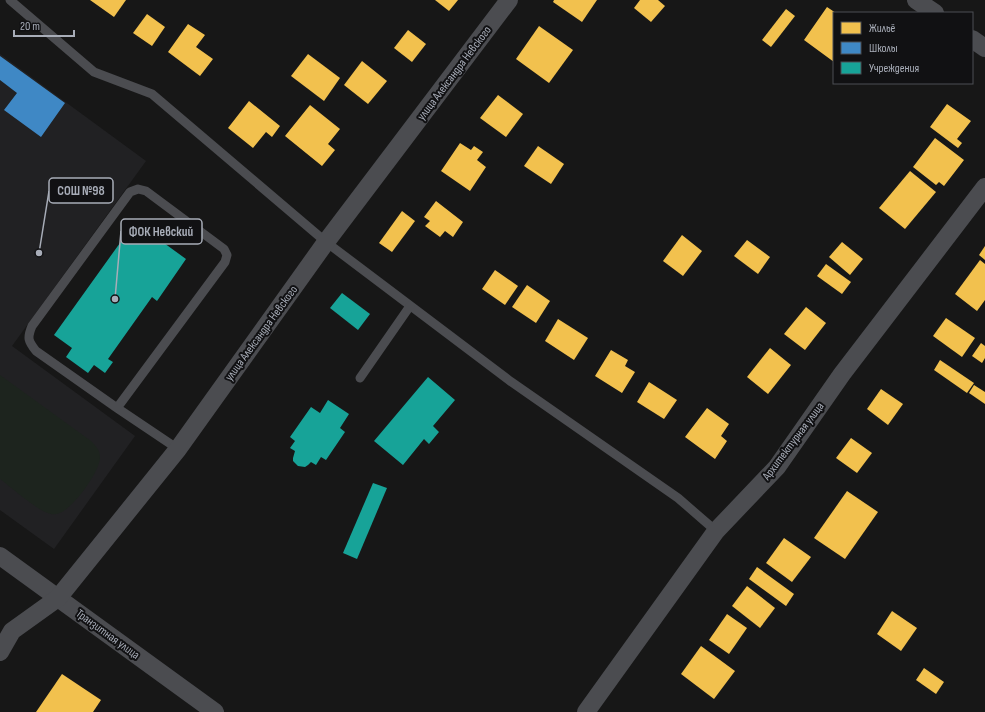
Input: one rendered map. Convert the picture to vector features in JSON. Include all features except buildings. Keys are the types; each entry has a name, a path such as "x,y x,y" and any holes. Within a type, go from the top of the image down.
{"street":[{"name":"улица Александра Невского","path":"0,652 12,630 58,598 178,449 326,242 509,0"},
{"path":"916,0 934,12"},
{"path":"973,40 985,48"},
{"name":"Архитектурная улица","path":"586,712 716,531 777,467 842,374 985,187"},
{"name":"Транзитная улица","path":"0,556 215,712"}],"lane":[{"path":"10,0 94,72 152,94 326,242 510,381 678,498 716,531"},
{"path":"116,408 225,262 227,255 224,249 146,191 138,189 130,192 32,326 29,334 30,343 36,351 116,408 178,449"},
{"path":"360,378 410,306"}],"shaded area":[{"path":"0,54 146,161 12,346 135,436 54,549 0,510"},
{"path":"0,375 91,441 96,446 100,454 99,463 87,486 70,506 60,513 51,514 40,509 0,479"}],"place":[{"name":"СОШ №98","path":"39,253"},
{"name":"ФОК Невский","path":"115,299"}]}
